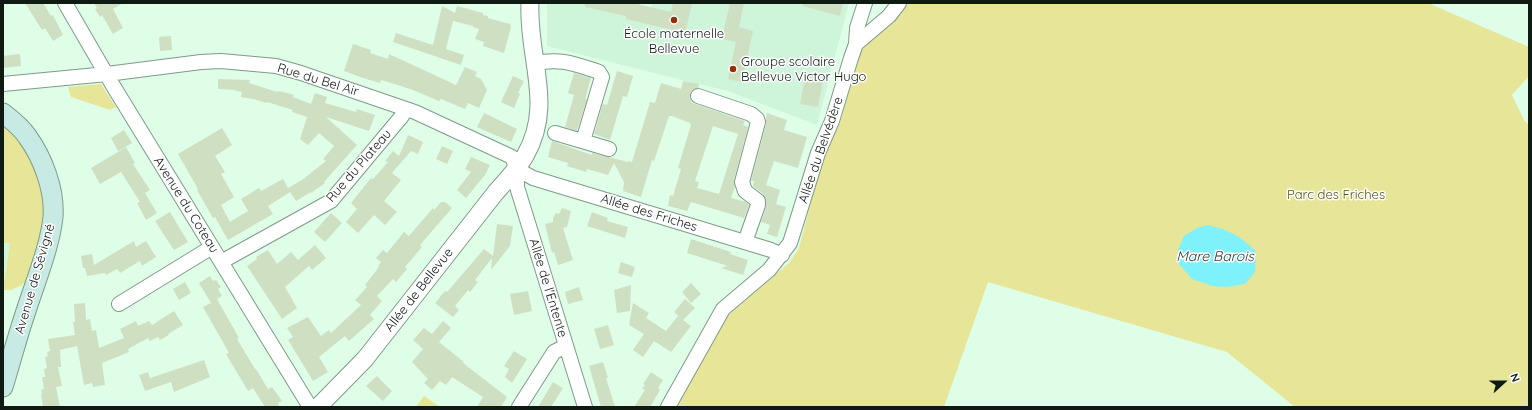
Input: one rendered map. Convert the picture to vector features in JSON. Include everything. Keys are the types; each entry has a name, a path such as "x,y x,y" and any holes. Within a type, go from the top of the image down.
{"main road":[{"name":"Avenue de Sévigné","path":"3,113 27,136 38,154 46,173 51,193 53,216 41,266 3,387"}],"street":[{"name":"Avenue du Coteau","path":"65,3 212,248 310,407"},
{"name":"Allée de Bellevue","path":"318,407 365,359 491,198 517,169 525,156 535,135 538,124 540,95 530,28 530,3"},
{"name":"Allée du Belvédère","path":"668,407 724,309 769,270 790,243 818,153 832,121 850,58 856,44 857,28 865,3"},
{"name":"Allée du Belvédère","path":"856,44 889,16 899,3"},
{"path":"535,63 558,60 599,72 601,74 602,77 583,141"},
{"name":"Rue du Bel Air","path":"3,84 107,74 201,62 221,61 276,66 301,73 406,109 512,157 517,169"},
{"path":"698,96 751,114 757,118 758,126 742,182 745,191 748,195 757,199 758,205 745,242"},
{"name":"Rue du Plateau","path":"221,262 331,201 402,116 406,109"},
{"path":"555,133 609,149"},
{"name":"Allée des Friches","path":"517,169 533,178 782,254"},
{"name":"Allée de l'Entente","path":"517,169 517,187 585,407"},
{"path":"119,304 212,248"},
{"path":"519,407 554,352 566,346"}],"shaded area":[{"name":"Groupe scolaire Bellevue Victor Hugo","path":"547,3 633,3 651,7 653,3 849,3 817,125 728,91 547,46"},
{"path":"3,243 10,243 3,286"}],"green space":[{"name":"Parc des Friches","path":"904,3 1428,3 1529,47 1529,76 1512,95 1524,120 1529,125 1529,407 1295,407 1227,352 988,282 944,407 674,407 724,319 790,262 799,248 823,155 839,126 861,51"},
{"path":"101,84 116,107 110,110 71,97 68,87"},
{"path":"3,113 51,193 41,266 22,285 11,290 3,290 10,243 3,243"},
{"path":"424,396 440,407 416,407"}],"water":[{"name":"Mare Barois","path":"1208,225 1234,234 1256,251 1255,272 1245,284 1227,287 1213,286 1192,279 1179,264 1178,250 1184,236 1197,228"}],"building":[{"path":"25,3 43,3 51,16 53,15 63,35 53,41 45,28 42,30"},
{"path":"94,3 123,3 113,9 123,28 113,34 102,15 100,17 95,9 97,8"},
{"path":"585,3 633,3 671,12 673,3 692,3 685,33 626,19 626,16 585,7"},
{"path":"730,3 744,3 739,27 753,31 742,82 728,79 736,42 722,39"},
{"path":"803,3 843,3 840,16 803,6"},
{"path":"442,6 455,13 457,6 483,13 483,15 488,16 488,18 510,24 511,27 504,53 483,46 484,42 475,39 479,29 453,21 446,49 464,55 461,65 393,42 396,33 433,45"},
{"path":"171,36 172,50 160,51 159,37"},
{"path":"353,44 371,50 370,53 388,59 389,54 456,85 465,67 477,72 475,76 481,79 487,90 479,108 468,103 465,109 441,99 439,101 398,85 381,80 380,83 363,78 344,71"},
{"path":"20,54 21,66 3,68 3,56"},
{"path":"617,71 633,76 627,97 623,96 610,140 594,134 603,104 607,105"},
{"path":"574,73 591,78 585,99 587,99 577,131 565,127 574,95 568,93"},
{"path":"806,73 824,76 818,107 800,104"},
{"path":"513,76 524,81 518,93 520,94 514,108 501,102"},
{"path":"218,79 250,80 249,83 274,91 294,95 293,97 311,104 315,93 327,97 325,103 356,112 357,109 375,115 369,131 326,117 357,145 324,182 325,183 296,201 290,192 268,206 273,214 228,240 215,217 213,218 206,206 178,154 222,128 232,145 215,156 225,172 221,174 234,197 221,205 230,222 248,211 241,199 259,188 261,191 283,179 288,188 302,180 326,161 323,159 334,146 319,133 308,145 300,139 307,117 292,112 293,110 267,102 241,97 242,92 236,90 218,89"},
{"path":"683,81 699,84 698,88 693,89 690,93 692,103 745,121 743,125 748,127 734,180 735,187 731,198 746,202 749,205 744,218 691,202 687,211 668,206 670,195 673,196 681,169 678,168 691,125 690,123 672,116 669,116 654,161 652,160 641,197 623,191 624,182 614,163 608,175 587,169 586,172 567,166 568,163 548,157 552,141 592,155 592,153 632,162 650,102 655,103 661,83 681,89","holes":["713,126 738,134 719,194 697,188 699,182 695,181"]},
{"path":"484,113 517,129 511,142 477,127"},
{"path":"767,113 787,120 784,130 807,137 798,168 774,161 766,185 780,190 776,204 786,207 777,237 767,234 770,225 761,222 766,208 766,201 763,194 753,186 754,181 751,181 766,124"},
{"path":"124,130 132,143 118,151 111,138"},
{"path":"408,135 423,142 418,154 411,151 392,173 401,180 384,201 397,212 385,225 374,215 358,233 346,222 357,209 351,203 371,178 373,179 388,162 385,161 393,151 399,156"},
{"path":"442,146 453,151 447,164 436,159"},
{"path":"126,147 135,163 133,164 150,190 145,193 157,213 146,220 137,203 140,202 121,172 100,184 91,168"},
{"path":"471,157 490,165 485,175 466,198 457,190 471,172 465,169"},
{"path":"441,202 445,202 452,208 420,245 422,247 405,267 407,269 396,282 393,279 377,296 382,301 370,315 374,319 349,341 345,336 319,357 328,372 313,381 288,340 293,337 287,328 308,317 321,336 329,330 331,333 361,305 355,300 367,287 365,285 379,267 378,266 381,262 376,258 383,250 387,253 404,232 409,236 433,208 434,210"},
{"path":"562,208 571,211 567,227 563,228 573,260 558,265 554,252 552,253 545,224 553,222 553,218 556,213 559,214"},
{"path":"170,212 188,242 174,250 155,221"},
{"path":"592,212 608,218 607,221 628,227 625,238 587,226"},
{"path":"331,213 342,223 325,242 314,232"},
{"path":"497,224 513,226 510,246 491,270 492,258 475,280 478,282 470,292 468,290 455,306 459,310 453,317 435,303 445,291 447,292 484,249 493,256"},
{"path":"691,239 731,252 730,254 748,260 743,275 721,268 728,266 687,253"},
{"path":"134,241 136,247 146,241 156,257 142,266 140,261 120,273 117,269 106,275 105,273 87,276 85,268 83,268 81,256 92,254 94,265"},
{"path":"315,245 326,258 312,270 309,266 285,287 297,308 282,319 247,266 257,259 256,257 268,250 277,264 291,252 298,260"},
{"path":"621,262 635,267 632,277 618,273"},
{"path":"210,276 213,281 216,280 221,287 218,289 222,296 217,299 239,338 237,339 268,389 272,387 282,401 278,403 280,407 265,407 253,388 248,391 226,354 229,353 203,307 211,303 199,283"},
{"path":"185,282 191,293 179,300 173,289"},
{"path":"691,283 701,294 691,303 682,292"},
{"path":"631,285 630,311 617,313 614,290"},
{"path":"579,287 583,300 568,304 565,292"},
{"path":"528,291 532,311 514,315 510,294"},
{"path":"685,299 695,308 683,320 691,326 671,352 654,341 643,357 633,350 644,334 629,325 633,303 649,313 646,318 666,331 678,316 681,318 674,312"},
{"path":"85,303 86,320 90,319 92,331 96,330 99,348 124,338 120,329 136,321 138,326 149,321 152,325 174,311 183,325 160,340 158,337 150,341 148,338 128,349 129,352 102,363 105,385 93,387 92,383 84,385 77,346 60,350 61,367 58,367 62,386 56,387 60,407 43,407 41,390 44,389 42,377 45,377 44,369 47,368 45,357 48,356 47,352 50,351 48,339 75,335 73,322 75,322 74,304"},
{"path":"443,321 451,328 439,342 464,362 463,363 507,397 501,407 477,407 483,397 452,377 446,385 440,381 432,390 424,383 428,379 412,362 423,349 413,340 424,328 432,334"},
{"path":"608,325 614,345 600,349 594,329"},
{"path":"514,351 527,359 512,383 505,377 509,369 504,366"},
{"path":"204,360 210,377 174,392 171,382 145,391 139,375 148,372 150,378"},
{"path":"603,362 608,378 606,378 615,407 601,407 589,366"},
{"path":"651,372 663,380 658,388 660,390 650,407 634,407 645,390 642,389 645,385 643,384"},
{"path":"377,376 392,391 383,401 366,386"},
{"path":"553,382 563,388 551,407 538,407"}],"place":[{"name":"École maternelle Bellevue","path":"674,20"},
{"name":"Groupe scolaire Bellevue Victor Hugo","path":"733,69"}]}
